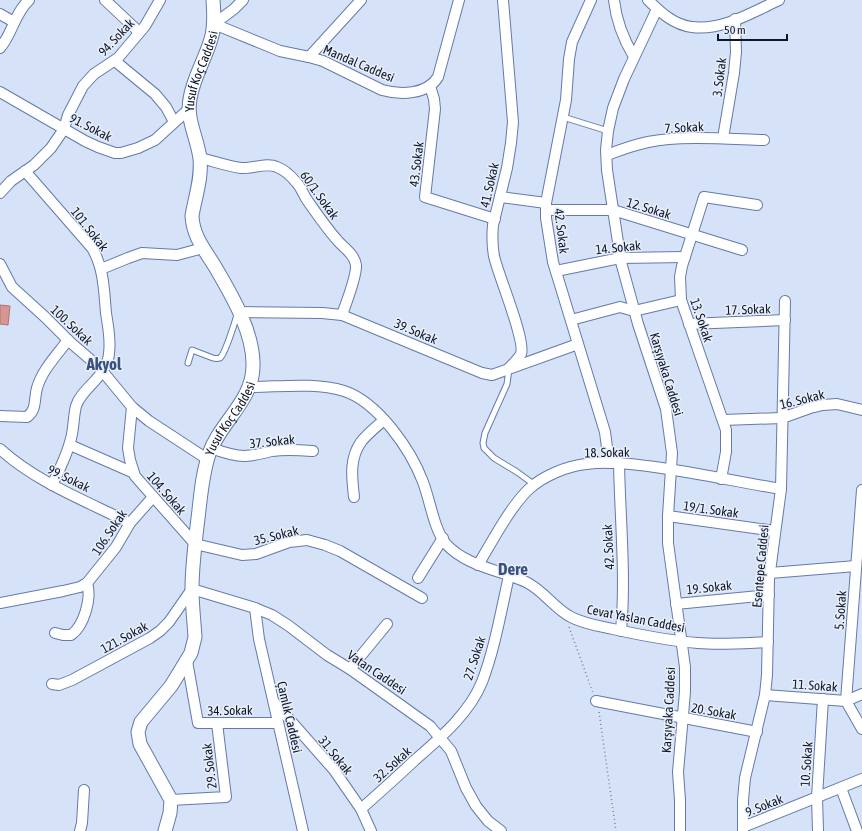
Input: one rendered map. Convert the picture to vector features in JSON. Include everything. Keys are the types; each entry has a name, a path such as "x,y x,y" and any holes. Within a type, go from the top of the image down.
{"street":[{"path":"0,48 8,36 18,13 29,0"},
{"path":"105,0 139,32"},
{"name":"94. Sokak","path":"64,129 68,115 83,86 89,78 115,61 139,32 160,0"},
{"name":"Yusuf Koç Caddesi","path":"171,800 140,744 138,732 141,722 171,686 191,653 195,637 192,589 195,544 204,469 209,453 221,430 242,401 252,380 252,346 225,284 195,233 192,216 201,172 200,158 189,109 194,82 212,38 214,24 213,0"},
{"path":"214,24 234,9 242,0"},
{"path":"309,57 361,0"},
{"path":"430,86 438,78 459,0"},
{"name":"41. Sokak","path":"503,0 513,122 511,144 494,219 492,239 494,255 500,276 521,339 521,353 509,368"},
{"name":"42. Sokak","path":"591,0 572,42 568,59 566,100 546,206 548,240 605,432 609,463"},
{"path":"614,0 620,26 626,43 634,57"},
{"path":"648,0 657,9 674,21 691,27 705,27 721,24 780,0"},
{"name":"Karşıyaka Caddesi","path":"657,9 624,79 613,108 608,132 607,170 620,258 634,311 666,409 672,453 668,543 685,667 683,719 678,772 680,831"},
{"path":"0,14 14,22"},
{"name":"3. Sokak","path":"723,138 734,73 736,52 735,19"},
{"name":"Mandal Caddesi","path":"214,24 280,51 324,61 382,90 390,92 414,92 423,90 430,86"},
{"path":"115,61 155,94 166,107 174,122"},
{"name":"43. Sokak","path":"430,86 435,109 425,197 494,219"},
{"name":"91. Sokak","path":"0,92 98,148 115,153 121,153 149,144 189,109"},
{"path":"0,193 11,180 43,156 64,129"},
{"name":"7. Sokak","path":"607,155 628,147 649,142 679,139 723,138 764,140"},
{"name":"60/1. Sokak","path":"200,158 241,168 253,168 270,165 278,167 287,173 297,183 327,227 339,242 350,252 356,266 342,315"},
{"name":"101. Sokak","path":"25,171 92,248 98,257 101,269 110,340 109,354 103,372"},
{"name":"12. Sokak","path":"500,197 546,206 613,210 742,250"},
{"name":"13. Sokak","path":"721,478 726,452 726,430 681,300 680,277 684,257 704,197 757,205"},
{"path":"101,269 142,253 177,255 203,248"},
{"name":"14. Sokak","path":"556,270 620,258 684,257"},
{"name":"100. Sokak","path":"0,264 12,288 103,372 132,407 149,421 209,453"},
{"path":"571,320 620,307 634,311 681,300"},
{"name":"Esentepe Caddesi","path":"743,829 745,778 765,695 770,573 781,489 785,301"},
{"name":"39. Sokak","path":"238,312 322,313 342,315 482,373 492,375 578,344"},
{"name":"17. Sokak","path":"689,324 785,320"},
{"path":"0,416 30,415 34,408 36,389 42,376 68,340"},
{"path":"52,485 70,445 78,402 82,395 103,372"},
{"name":"Cevat Yaslan Caddesi","path":"249,387 316,386 345,391 359,398 384,420 409,452 426,489 431,510 445,543 461,556 528,583 564,612 583,622 698,643 768,642"},
{"name":"16. Sokak","path":"723,420 782,418 823,405 837,404 862,410"},
{"name":"104. Sokak","path":"132,407 128,448 134,473 142,486 195,544"},
{"path":"354,497 352,471 353,457 362,441 384,420"},
{"path":"70,445 134,473"},
{"name":"99. Sokak","path":"0,449 14,462 30,473 130,523"},
{"name":"37. Sokak","path":"209,453 255,456 286,450 313,451"},
{"name":"42. Sokak","path":"620,463 620,510 623,572 621,630"},
{"name":"18. Sokak","path":"478,564 522,496 547,477 570,468 586,464 620,463 721,478 781,489"},
{"name":"5. Sokak","path":"846,701 862,490"},
{"name":"106. Sokak","path":"88,583 116,547 130,523 153,497"},
{"name":"19/1. Sokak","path":"668,516 775,531"},
{"path":"418,578 443,538"},
{"name":"35. Sokak","path":"195,544 242,555 256,554 289,542 307,540 340,551 422,598"},
{"path":"770,573 856,566"},
{"name":"27. Sokak","path":"441,737 459,718 471,702 481,683 492,651 510,576"},
{"path":"0,603 63,591 80,587 88,583 90,591 89,601 77,628 71,635 55,633"},
{"name":"Vatan Caddesi","path":"192,589 255,608 272,615 411,711 441,737 451,751 466,788 476,806 488,821 500,831"},
{"name":"121. Sokak","path":"52,684 59,685 72,680 150,638 169,622 192,589"},
{"name":"19. Sokak","path":"676,604 769,595"},
{"name":"Çamlık Caddesi","path":"255,608 259,639 303,831"},
{"path":"350,668 387,624"},
{"name":"34. Sokak","path":"187,661 198,723 278,723"},
{"name":"11. Sokak","path":"765,695 846,701 862,694"},
{"name":"10. Sokak","path":"818,831 817,797 823,699"},
{"name":"20. Sokak","path":"596,701 756,732"},
{"path":"846,701 862,729"},
{"name":"31. Sokak","path":"273,702 334,770 361,809 371,831"},
{"name":"29. Sokak","path":"171,800 226,797 217,723"},
{"name":"32. Sokak","path":"361,809 441,737"},
{"name":"9. Sokak","path":"743,829 817,797 862,780"},
{"path":"841,788 857,831"},
{"path":"80,831 82,823 84,790"},
{"path":"165,831 170,813 171,800"}],"lane":[{"path":"563,118 608,132"},
{"path":"188,363 192,350 213,358 220,358 224,352 238,312"},
{"path":"509,368 507,384 485,433 483,443 484,448 494,458 535,485"}],"path":[{"path":"564,612 596,701 603,733 616,831"}],"building":[{"path":"0,305 10,306 8,325 0,324"}],"district":[{"name":"Akyol","path":"104,364"},
{"name":"Dere","path":"513,569"}]}
